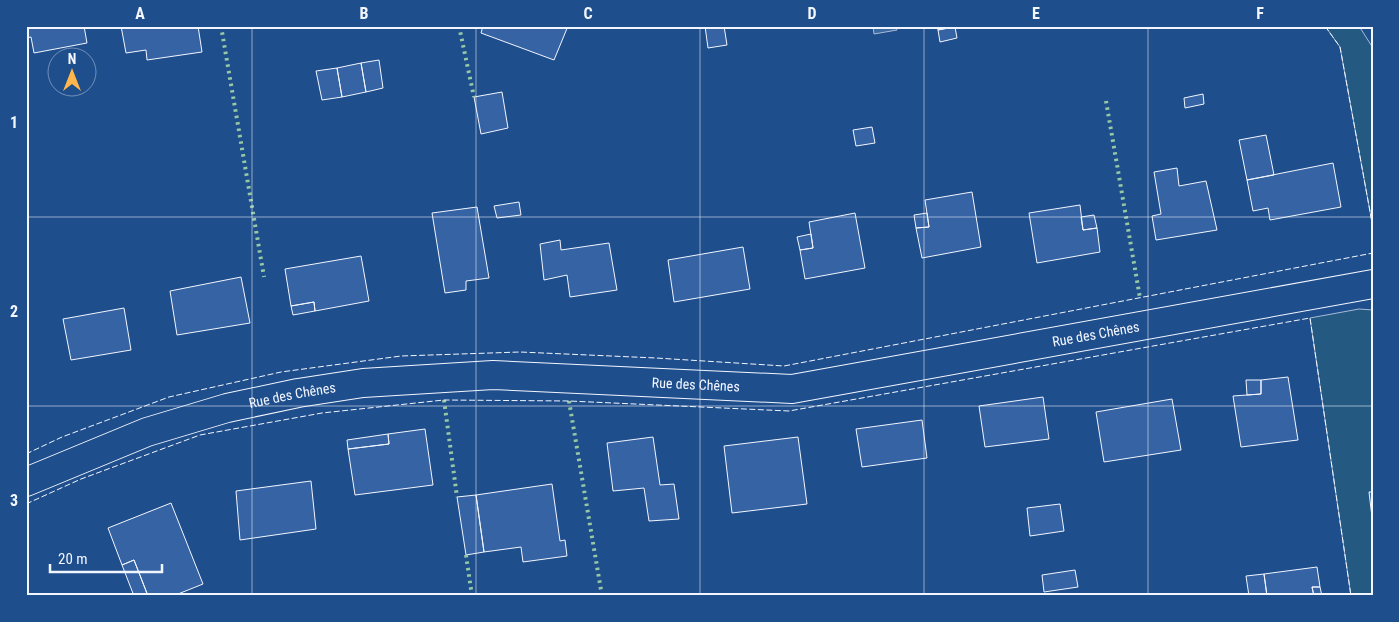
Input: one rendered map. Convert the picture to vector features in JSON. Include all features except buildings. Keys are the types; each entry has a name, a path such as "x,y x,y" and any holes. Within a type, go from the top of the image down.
{"street":[{"name":"Rue des Chênes","path":"26,482 147,432 218,410 298,393 363,383 492,375 792,388 1373,284"}],"shaded area":[{"path":"873,26 896,26 897,30 874,34"},
{"path":"1325,26 1359,26 1373,48 1373,228 1340,47"},
{"path":"1359,309 1373,310 1373,596 1351,596 1310,318"}],"hedge":[{"path":"221,26 264,277"},
{"path":"459,26 474,97"},
{"path":"1106,101 1140,298"},
{"path":"444,400 457,497"},
{"path":"569,401 602,596"},
{"path":"466,555 472,596"}],"fence":[{"path":"1325,26 1340,47 1373,228"},
{"path":"26,454 62,437 169,397 281,372 401,356 520,352 784,366 1373,253"},
{"path":"26,504 81,479 200,435 322,413 444,400 569,401 789,411 1310,318 1351,596"}]}
